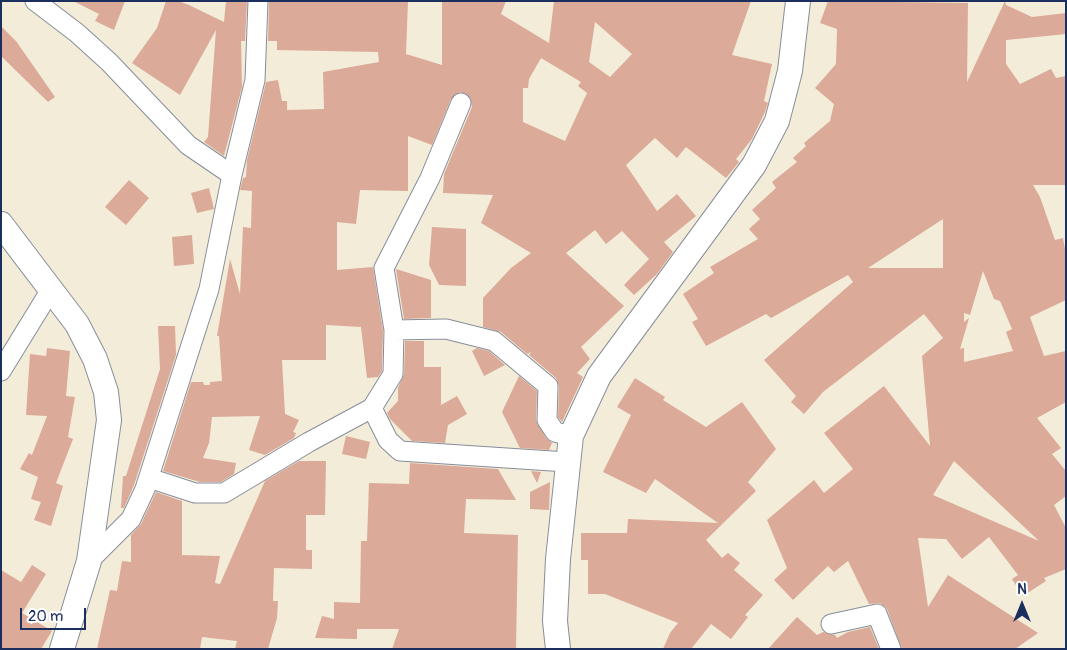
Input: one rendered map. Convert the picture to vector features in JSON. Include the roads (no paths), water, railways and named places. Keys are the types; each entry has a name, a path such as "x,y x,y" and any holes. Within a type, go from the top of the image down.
{"street":[{"path":"35,1 77,33 109,62 188,145 232,176"},
{"path":"89,561 131,519 150,478 209,289 232,176 255,80 258,1"},
{"path":"558,649 555,621 558,559 571,436 599,376 754,165 779,112 790,71 798,1"},
{"path":"150,478 195,493 224,493 309,442 372,408 393,374 394,330 384,268 430,178 461,103"},
{"path":"1,224 52,288 77,324 95,358 106,392 109,420 89,561 62,649"},
{"path":"1,370 52,288"},
{"path":"394,330 446,329 494,341 548,386 547,420 555,432 571,436"},
{"path":"372,408 388,440 400,451 567,462"},
{"path":"830,624 877,614 891,649"}]}
